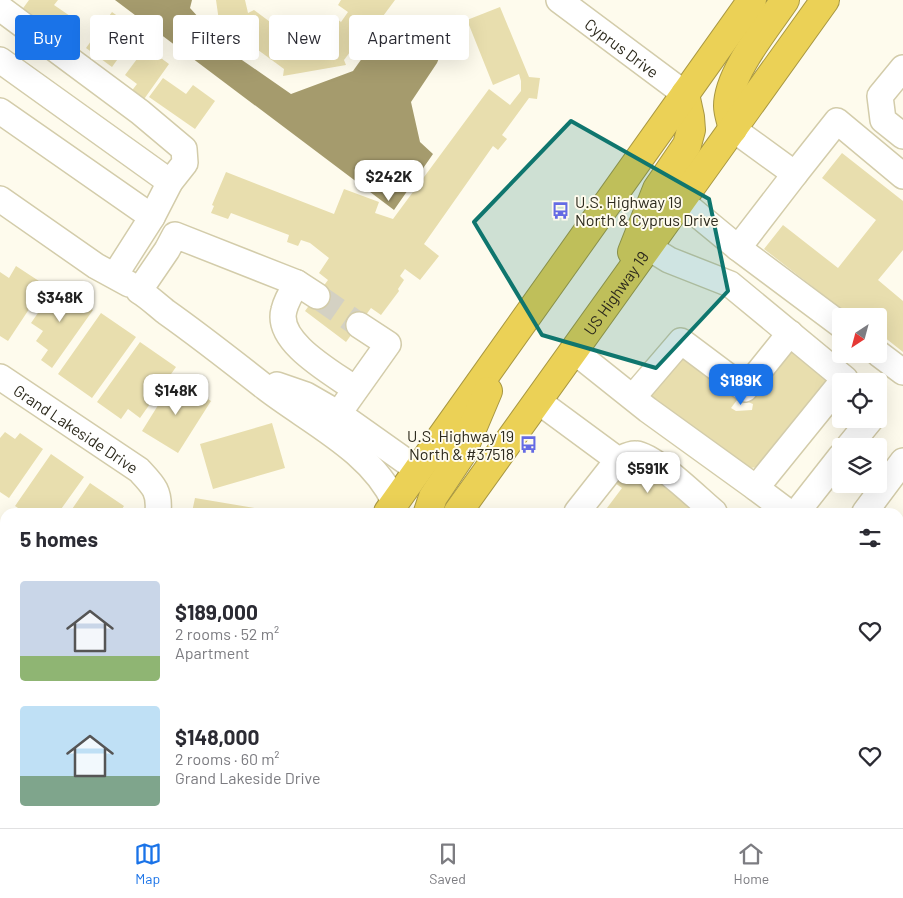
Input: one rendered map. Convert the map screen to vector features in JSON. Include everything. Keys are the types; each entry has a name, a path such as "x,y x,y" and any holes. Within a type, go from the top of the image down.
{"highway":[{"path":"397,508 418,470 752,0"},
{"path":"733,128 728,106 731,87 737,72 785,0"},
{"name":"US Highway 19","path":"466,508 538,401 825,0"},
{"path":"618,289 657,189 687,145 691,130 685,94"},
{"path":"429,508 433,497 461,455 508,343"}],"street":[{"name":"Cyprus Drive","path":"559,0 685,94"},
{"path":"0,8 140,112 184,149 185,163 170,182 152,217 115,275"},
{"path":"0,60 170,182"},
{"path":"903,68 880,96 883,120 903,136"},
{"path":"0,112 152,217"},
{"path":"738,248 837,121 903,176"},
{"path":"733,128 795,174"},
{"path":"0,199 96,266 115,275 139,291 268,389 276,385 306,395 335,424 349,447 369,464 388,488 396,508"},
{"path":"681,201 738,248 832,318"},
{"path":"139,291 175,235 307,289 283,312 287,334 299,349 355,389"},
{"path":"648,247 669,260 730,284 835,373"},
{"path":"335,424 355,389 388,344 359,325"},
{"path":"633,397 681,341 745,389 790,333"},
{"path":"574,351 783,508"},
{"path":"888,361 903,372"},
{"name":"Grand Lakeside Drive","path":"0,377 140,470 151,483 159,499 158,508"},
{"path":"756,488 832,396"},
{"path":"538,401 618,460"},
{"path":"335,424 418,470"},
{"path":"856,438 864,428"},
{"path":"580,508 618,460 633,453 645,456 658,465 709,508"},
{"path":"868,508 903,461"},
{"path":"800,508 832,467"}],"highlighted area":[{"path":"571,121 709,199 728,291 656,368 542,335 474,222"}],"shaded area":[{"path":"115,0 192,0 190,8 196,15 173,15 173,44 163,36 163,15 135,15"},
{"path":"195,60 242,60 291,94 353,71 361,60 438,60 411,102 420,142 433,154 394,210"}],"building":[{"path":"29,0 58,0 54,5 69,15 27,15 21,11"},
{"path":"216,0 245,0 248,13 254,10 269,21 269,58 259,51 259,15 218,15"},
{"path":"341,0 395,0 384,15 349,15 349,53 344,60 346,65 283,76 284,69 272,60 339,60 339,20 341,22 348,12 338,5"},
{"path":"500,7 529,77 540,78 537,99 529,98 502,135 507,139 498,150 493,146 424,244 439,256 420,280 405,269 400,276 404,280 398,289 399,291 381,315 371,308 346,342 305,311 328,280 319,273 329,258 310,243 301,240 298,246 287,242 289,235 231,213 228,219 211,213 214,206 212,205 226,172 334,214 344,189 379,202 375,213 393,219 489,89 510,105 521,91 519,74 493,85 469,25 469,19"},
{"path":"90,42 90,51 86,48"},
{"path":"102,60 117,60 112,67"},
{"path":"136,60 163,60 169,64 142,102 130,93 137,84 125,75"},
{"path":"163,78 186,94 193,85 215,101 195,129 149,97"},
{"path":"842,153 903,201 903,250 878,280 903,301 903,352 888,340 888,308 840,308 764,249 783,225 838,268 876,220 822,178"},
{"path":"16,266 45,285 8,341 0,336 0,272 9,278"},
{"path":"58,284 93,310 52,368 41,360 48,350 36,341 43,331 31,323"},
{"path":"101,313 136,337 92,398 58,374"},
{"path":"140,342 176,367 140,418 128,409 121,419 97,402"},
{"path":"795,344 832,375 760,467 739,469 646,395 679,354 737,400 731,408 736,411 752,410 753,404 748,402"},
{"path":"175,378 211,401 178,453 142,431"},
{"path":"272,423 285,468 213,489 200,444"},
{"path":"5,432 15,439 20,433 43,449 9,498 0,492 0,438"},
{"path":"51,454 84,477 62,508 18,508 15,506"},
{"path":"631,461 683,493 700,508 607,508 622,488 615,483"},
{"path":"90,483 124,506 123,508 73,508"},
{"path":"195,498 254,508 193,508"}],"tunnel":[{"path":"317,296 359,325"}],"place":[{"name":"U.S. Highway 19 North & Cyprus Drive","path":"561,210"},
{"name":"U.S. Highway 19 North & #37518","path":"528,444"}]}
